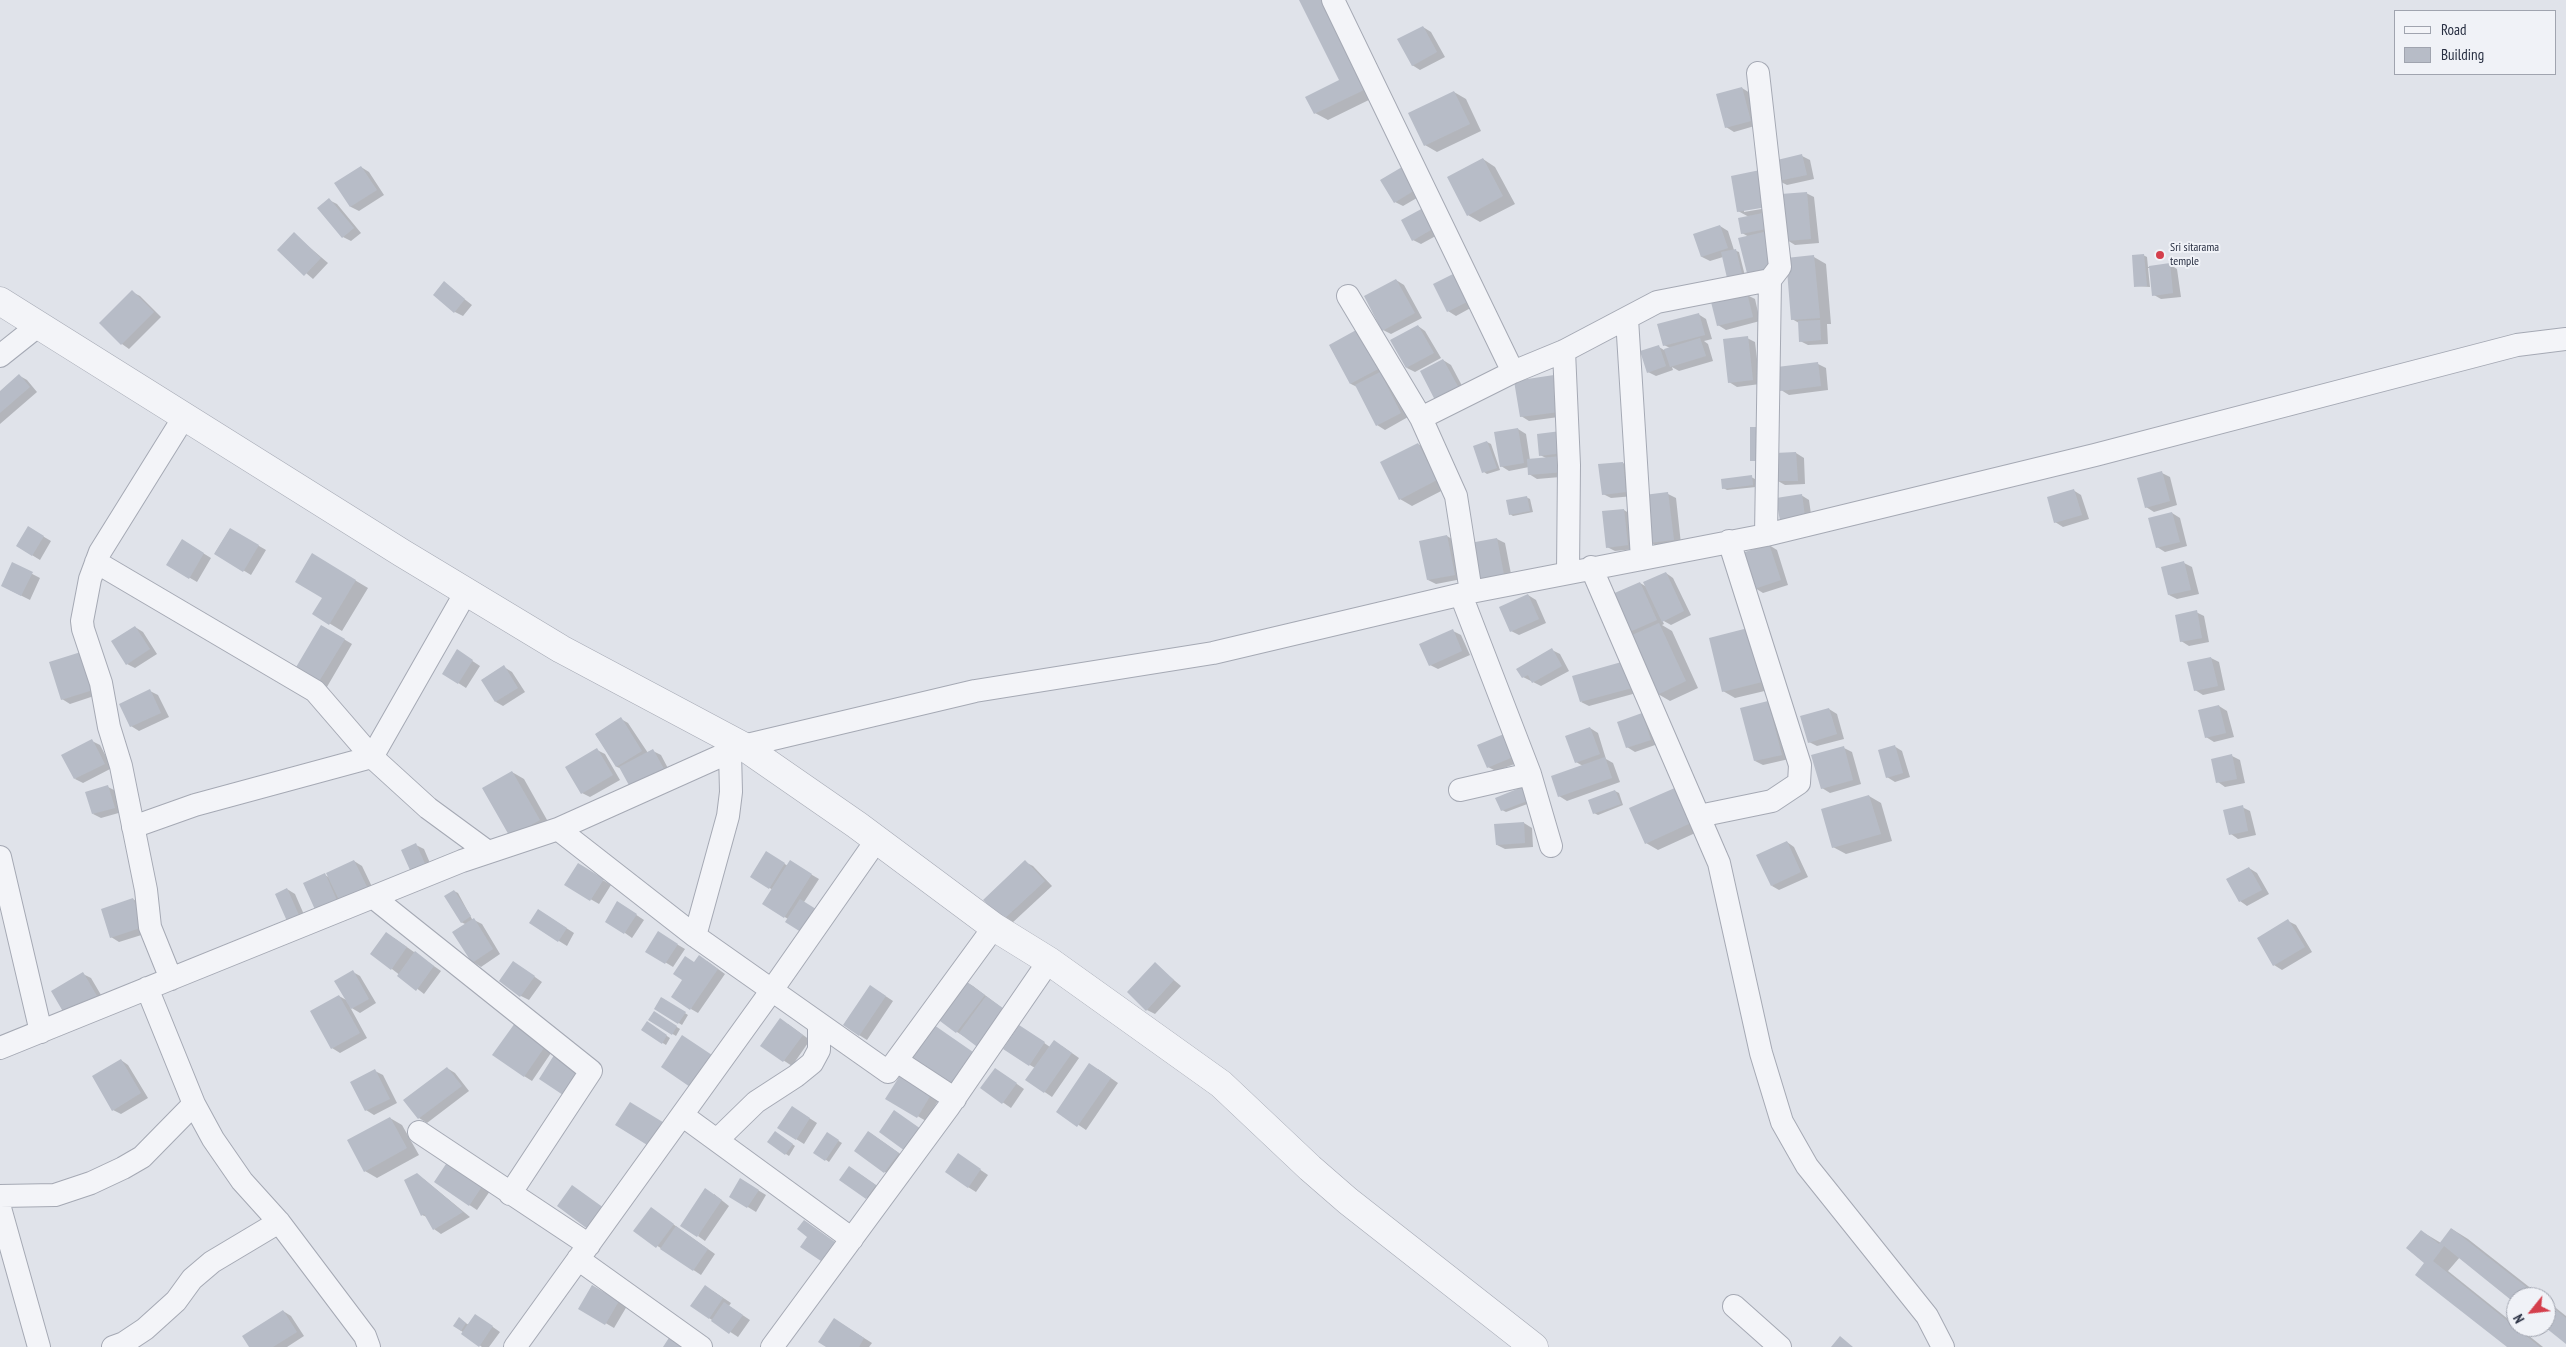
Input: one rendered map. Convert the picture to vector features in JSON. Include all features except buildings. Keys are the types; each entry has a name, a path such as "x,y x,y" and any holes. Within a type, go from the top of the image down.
{"street":[{"path":"1333,0 1514,372"},
{"path":"1758,73 1780,267 1770,280 1766,535"},
{"path":"1421,418 1514,372 1564,351 1657,302 1770,280"},
{"path":"1348,296 1421,418 1456,496 1466,593 1530,774 1551,846"},
{"path":"0,301 466,592 561,649 737,749 876,841 994,927 1049,961 1221,1084 1348,1201 1534,1347"},
{"path":"1627,319 1642,558"},
{"path":"0,356 39,325"},
{"path":"0,1048 373,897 488,852 558,829 737,749 975,691 1213,653 1466,593 1591,567 1766,535 2096,455 2517,346 2566,339"},
{"path":"1564,351 1570,465 1568,572"},
{"path":"171,979 150,927 146,890 101,683 83,630 84,609 96,562 122,514 143,486 184,417"},
{"path":"1699,816 1772,801 1799,784 1800,764 1730,541"},
{"path":"96,562 315,691 372,757 428,808 488,852"},
{"path":"1591,567 1719,862 1761,1053 1782,1122 1807,1166 1927,1316 1943,1347"},
{"path":"133,827 204,802 372,757 466,592"},
{"path":"695,936 728,816 737,749"},
{"path":"1460,790 1530,774"},
{"path":"558,829 695,936 772,990 819,1026 888,1072 994,927"},
{"path":"515,1347 772,990 876,841"},
{"path":"0,857 41,1032"},
{"path":"373,897 592,1071 510,1194"},
{"path":"772,1347 955,1098 1049,961"},
{"path":"147,988 194,1104 213,1139 242,1181 279,1222 365,1336 369,1347"},
{"path":"717,1140 756,1102 796,1076 812,1063 819,1050 819,1026"},
{"path":"897,1062 955,1098"},
{"path":"0,1196 55,1195 92,1182 122,1168 142,1157 194,1104"},
{"path":"682,1115 852,1239"},
{"path":"419,1132 510,1194 701,1347"},
{"path":"0,1208 39,1347"},
{"path":"113,1347 124,1344 146,1329 176,1301 192,1279 212,1262 279,1222"},
{"path":"1734,1306 1780,1347"}],"place":[{"name":"Sri sitarama temple","path":"2160,255"}]}
